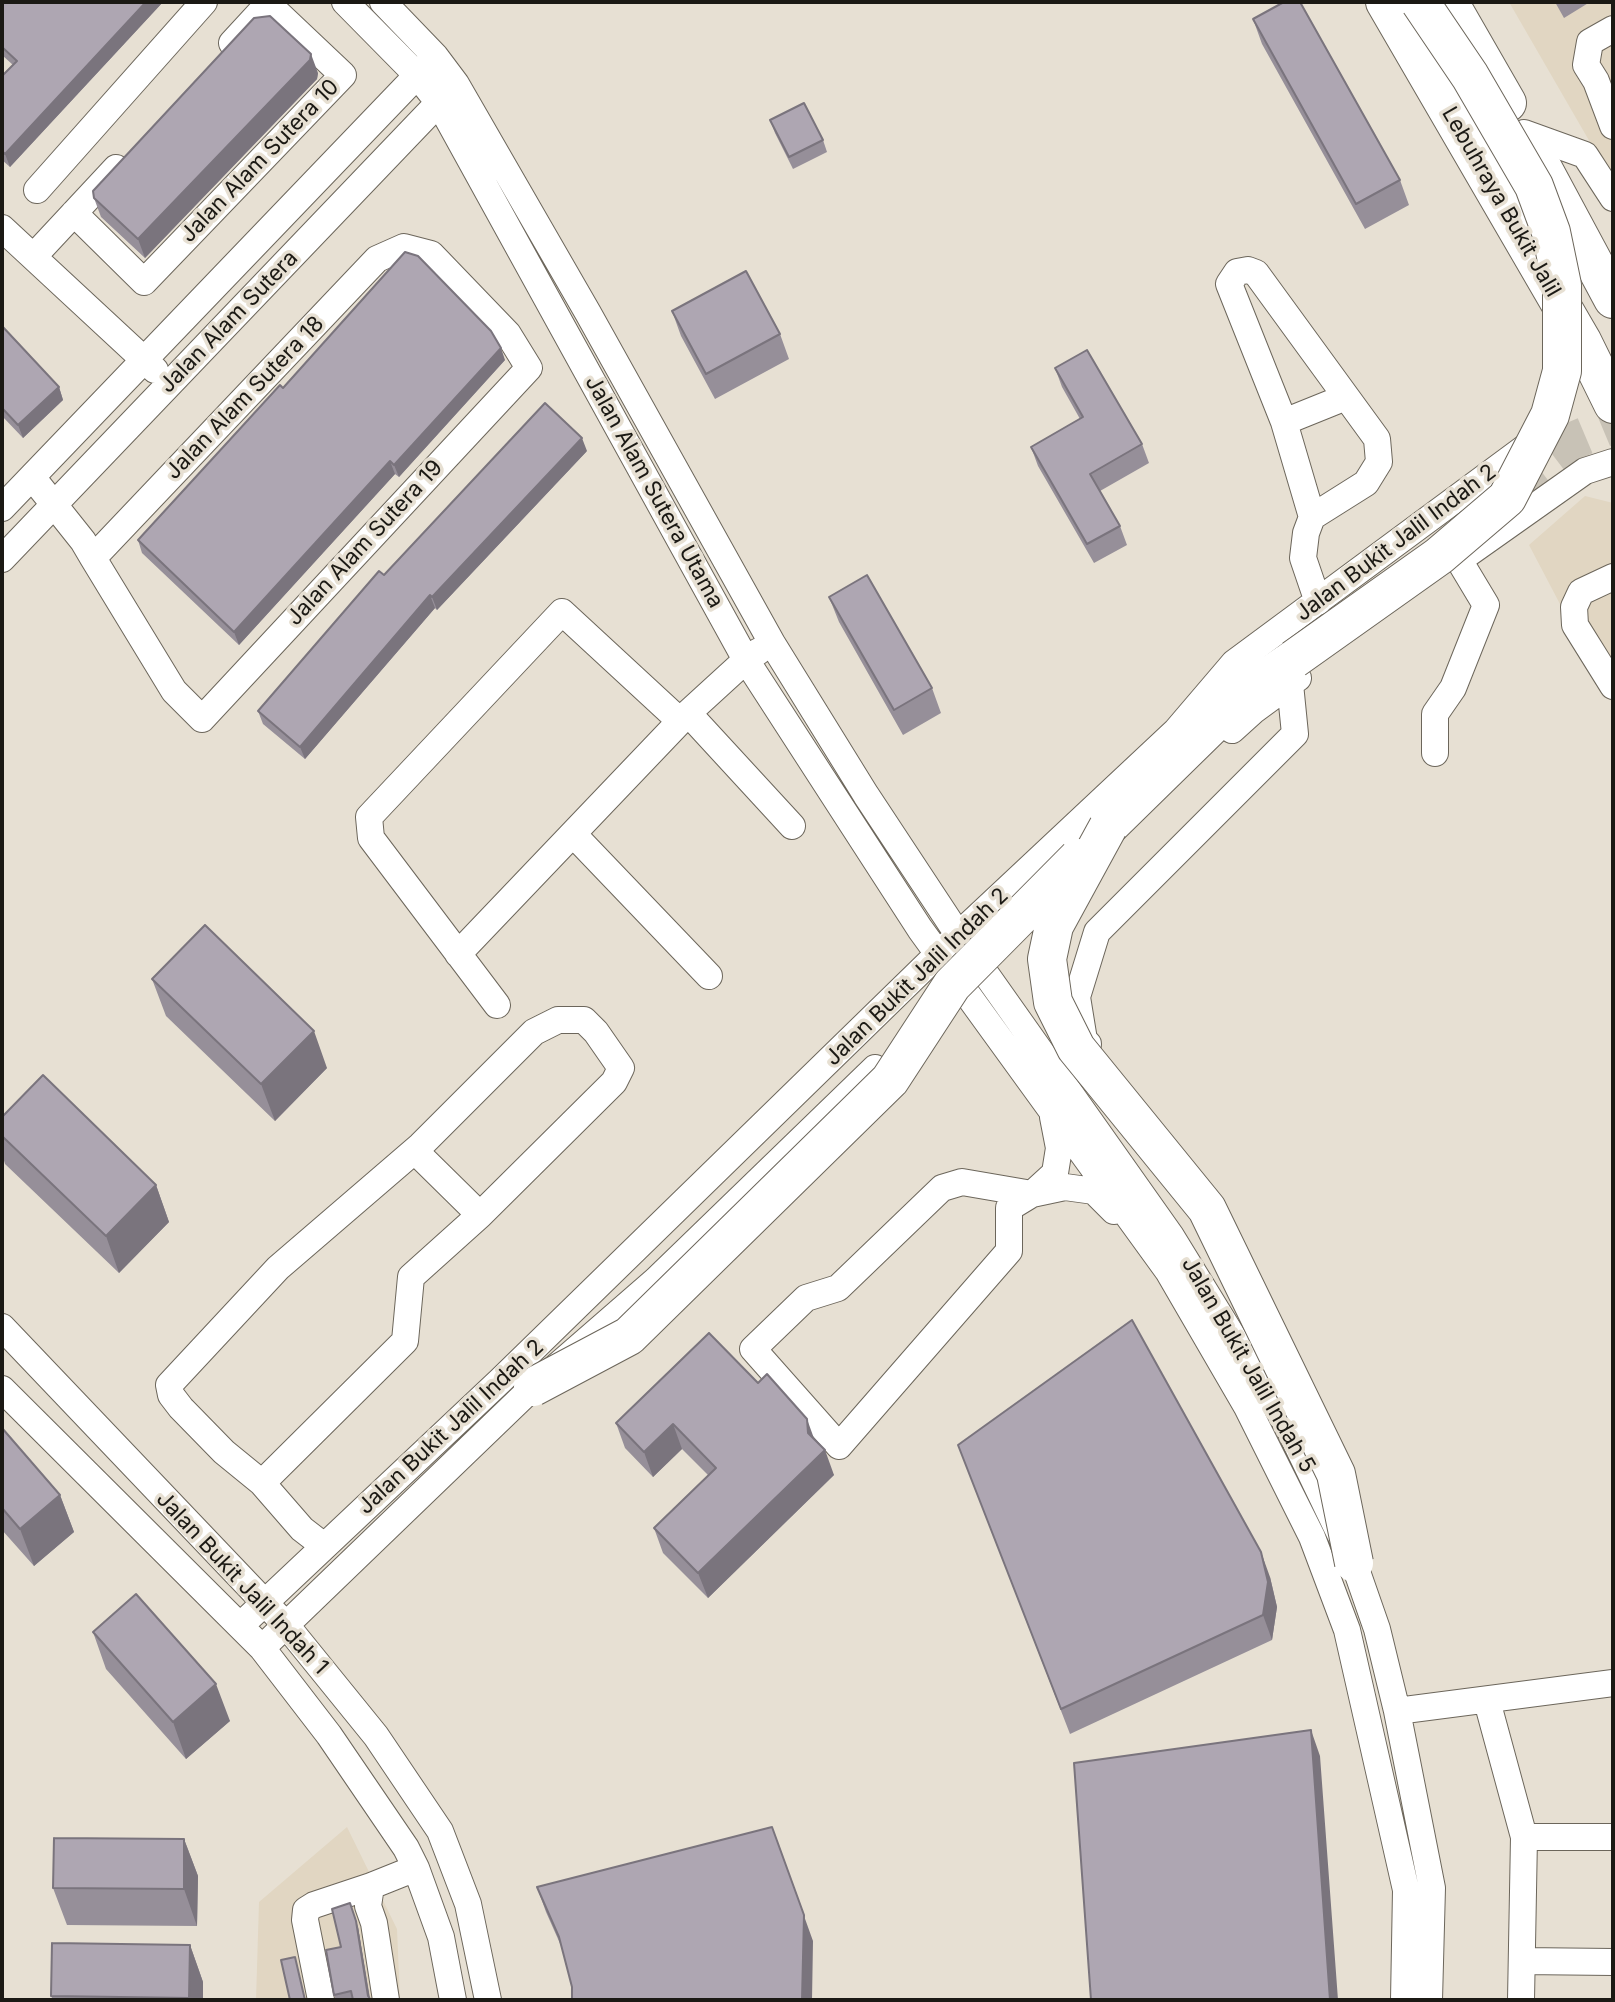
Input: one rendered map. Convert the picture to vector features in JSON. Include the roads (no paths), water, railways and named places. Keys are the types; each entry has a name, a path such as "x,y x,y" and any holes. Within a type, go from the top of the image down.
{"highway":[{"name":"Lebuhraya Bukit Jalil","path":"1385,2 1582,341 1613,404"},
{"path":"533,1387 629,1336 890,1080 952,985 1249,689 1427,564 1507,498 1550,415 1562,371 1562,285 1551,232 1534,186 1470,76 1420,2"},
{"path":"1449,2 1602,264 1613,299"},
{"path":"1108,827 1054,926 1047,959 1053,1002 1076,1048 1207,1209 1336,1474 1354,1563"}],"street":[{"path":"37,190 204,2"},
{"name":"Jalan Alam Sutera Utama","path":"345,2 426,66"},
{"name":"Jalan Alam Sutera Utama","path":"383,2 447,94 588,313 772,643 866,795 959,936"},
{"name":"Jalan Alam Sutera 10","path":"74,213 144,282 343,75 268,4 214,62"},
{"path":"1613,29 1590,42 1586,65 1604,81 1613,126"},
{"name":"Jalan Alam Sutera","path":"2,508 426,66"},
{"name":"Jalan Alam Sutera Utama","path":"447,94 746,660 898,898 961,986"},
{"name":"Jalan Alam Sutera","path":"2,559 447,94"},
{"path":"1524,133 1585,155 1613,198"},
{"path":"34,256 128,155"},
{"path":"2,228 170,384"},
{"name":"Jalan Alam Sutera 18","path":"93,558 377,259 404,247 431,254 508,334 529,368"},
{"path":"1312,517 1366,483 1379,462 1377,439 1256,273 1248,270 1237,272 1229,284 1284,422 1312,517 1306,533 1303,558 1318,602"},
{"name":"Jalan Bukit Jalil Indah 2","path":"240,1626 512,1370 938,954 1176,731 1234,663 1566,416 1581,378 1582,341"},
{"name":"Jalan Alam Sutera 19","path":"93,558 174,691 202,719 529,368"},
{"path":"1284,422 1346,397"},
{"name":"Jalan Bukit Jalil Indah 2","path":"262,1648 533,1387 656,1280 1253,711 1585,471 1613,462"},
{"path":"32,477 93,558"},
{"path":"1435,753 1435,714 1453,688 1486,605 1459,560"},
{"path":"1613,577 1581,592 1574,607 1575,625 1613,686"},
{"path":"497,1005 371,838 369,817 562,612 684,717 792,826"},
{"path":"458,954 684,717 746,660 772,643"},
{"path":"1201,1189 1084,1040 1077,997 1097,932 1295,734 1290,684"},
{"path":"787,722 814,708"},
{"path":"574,835 709,976"},
{"name":"Jalan Bukit Jalil Indah 5","path":"959,936 1171,1236 1289,1428 1354,1563 1377,1629 1397,1711 1432,1888 1429,2000"},
{"name":"Jalan Bukit Jalil Indah 5","path":"961,986 1168,1271 1247,1407 1312,1537 1347,1630 1406,1890 1404,2000"},
{"path":"262,1483 405,1341 411,1277 480,1215 614,1082 621,1068 584,1020 558,1020 534,1032 415,1151 278,1268 169,1385 171,1395 181,1408 224,1452 262,1483 302,1529 324,1546"},
{"path":"1052,1112 1059,1148 1055,1173 1032,1194 1009,1208 1009,1251 839,1446 753,1349 806,1298 838,1288 942,1188 962,1182 1032,1194 1065,1187 1094,1191 1151,1247"},
{"path":"415,1151 480,1215"},
{"name":"Jalan Bukit Jalil Indah 1","path":"2,1327 286,1625 376,1736 440,1831 468,1904 488,2000"},
{"name":"Jalan Bukit Jalil Indah 1","path":"2,1389 262,1648 329,1735 406,1848 416,1868 441,1937 453,2000"},
{"path":"1397,1711 1613,1683"},
{"path":"1487,1701 1524,1837 1521,2000"},
{"path":"1524,1837 1613,1837"},
{"path":"321,2000 305,1920 306,1910 416,1868"},
{"path":"371,1886 368,1906 374,1923 386,2000"},
{"path":"1522,1961 1613,1962"}],"tunnel":[{"path":"1507,489 1568,443 1613,424"}]}
